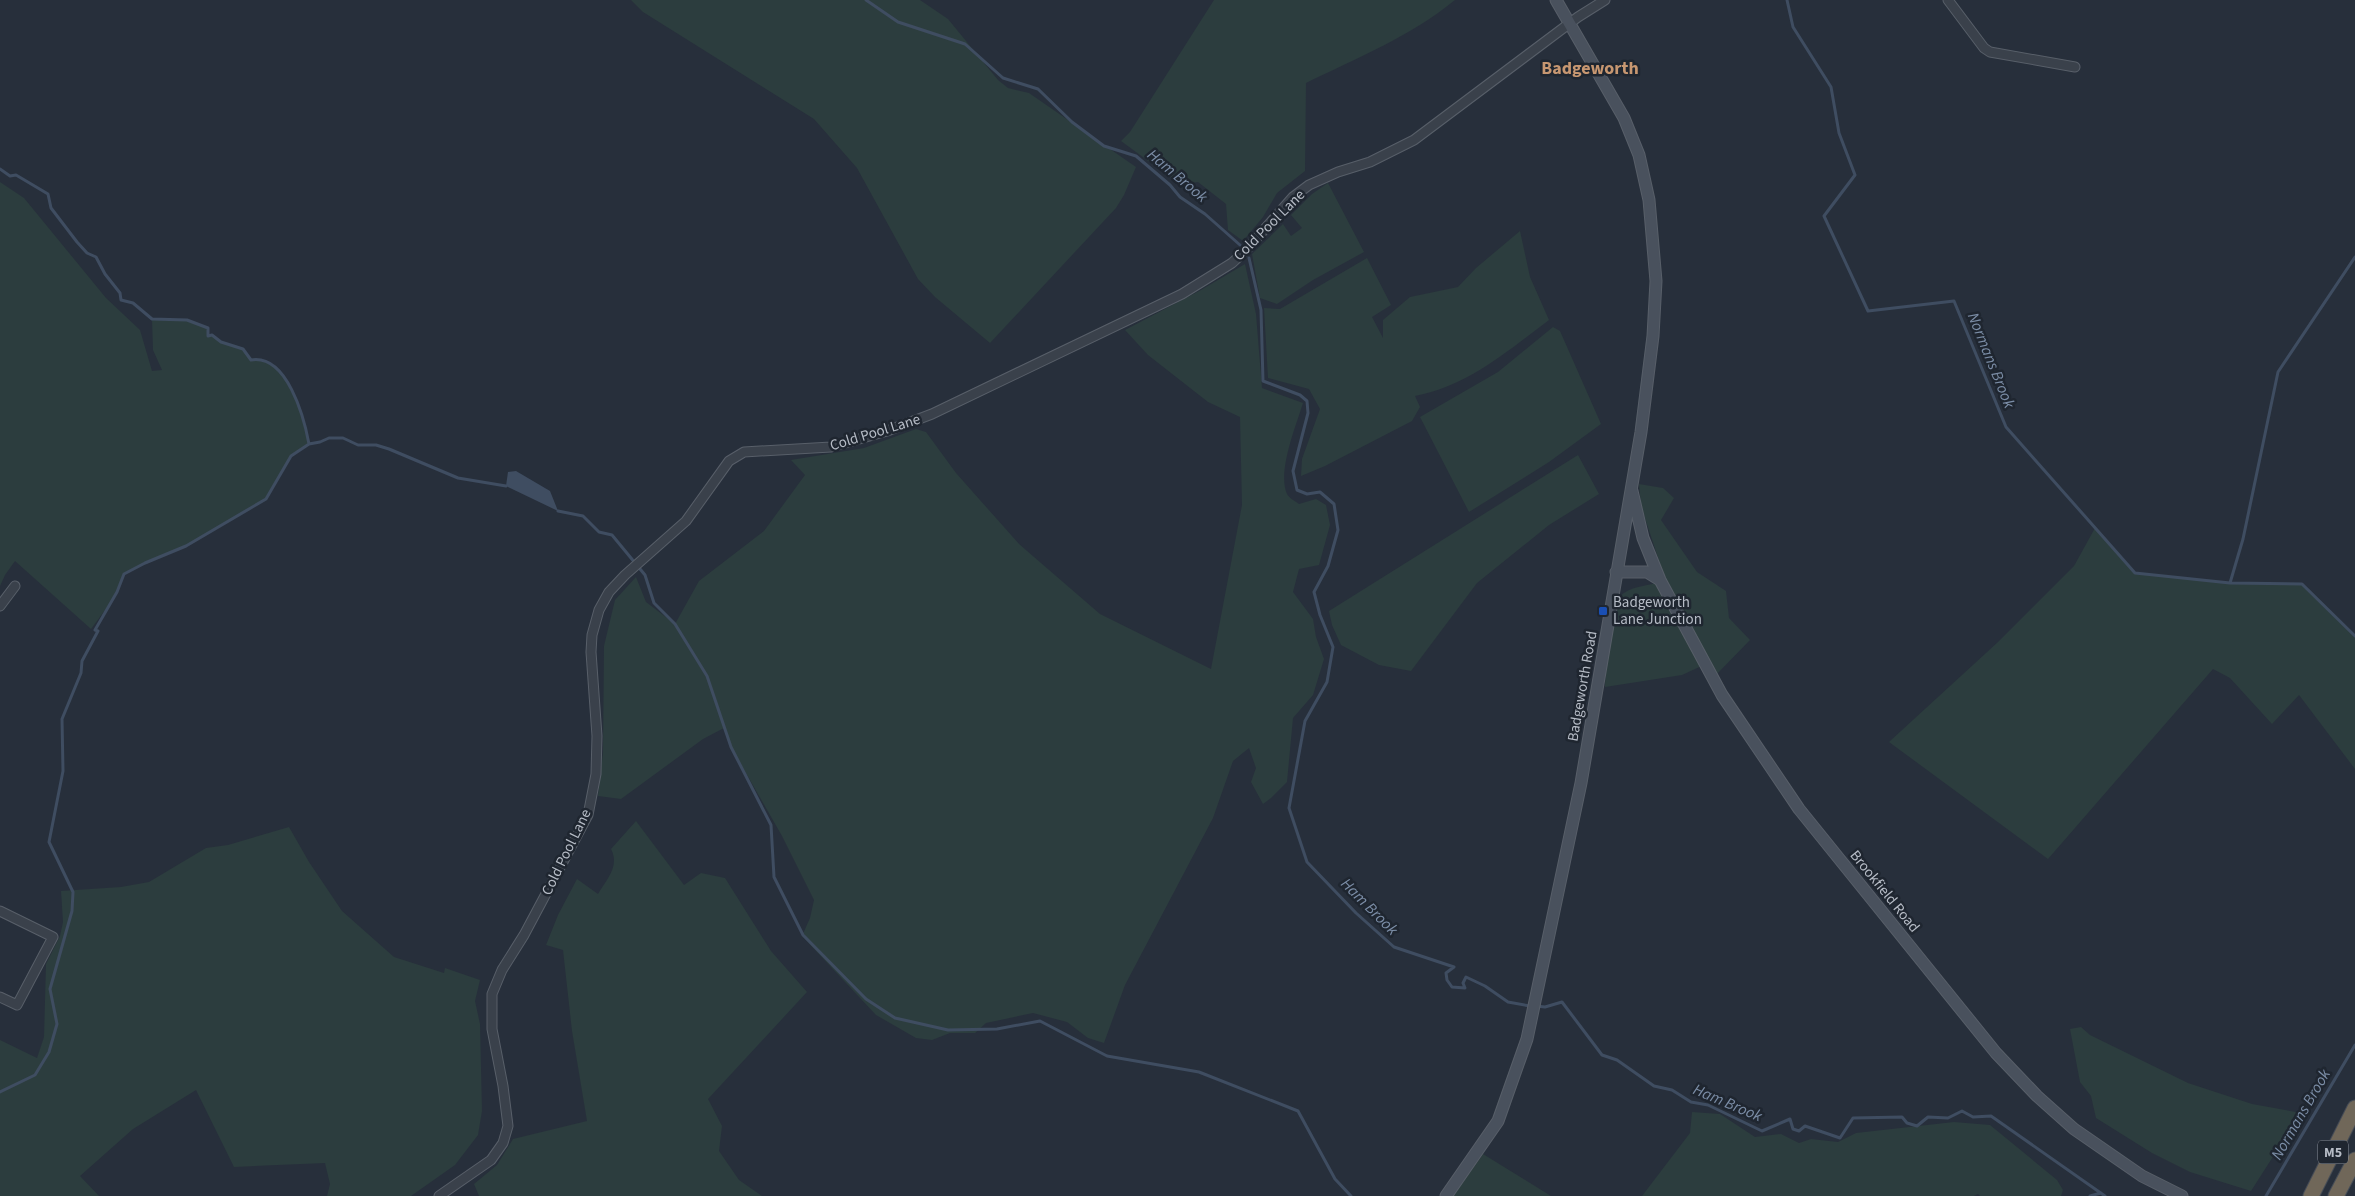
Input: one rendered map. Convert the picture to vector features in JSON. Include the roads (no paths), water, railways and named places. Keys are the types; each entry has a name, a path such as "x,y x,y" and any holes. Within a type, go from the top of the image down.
{"highway":[{"name":"M5","path":"2312,1196 2355,1108"},
{"name":"M5","path":"2336,1196 2355,1160"}],"street":[{"name":"Badgeworth Road","path":"1446,1196 1498,1121 1527,1039 1581,783 1647,384 1656,281 1649,200 1630,130 1556,0"},
{"name":"Cold Pool Lane","path":"439,1196 492,1160 503,1143 508,1126 503,1086 492,1029 492,994 502,970 524,935 588,815 596,774 597,736 591,652 592,636 599,610 609,592 625,575 686,521 725,465 735,456 744,452 831,447 887,431 923,418 1182,294 1232,263 1247,249 1293,197 1310,185 1338,172 1370,162 1414,140 1605,0"},
{"path":"1948,0 1984,48 1990,52 2075,67"},
{"name":"Brookfield Road","path":"1631,487 1643,538 1660,580 1722,695 1794,801 1996,1053 2037,1096 2074,1128 2142,1176 2182,1196"},
{"path":"1622,540 1628,532 1643,538"},
{"path":"1616,572 1647,572 1660,580"},
{"path":"0,606 15,586"},
{"path":"0,911 53,937 17,1005 0,997"}],"water":[{"path":"516,471 550,491 558,511 506,486 508,472"}],"waterway":[{"name":"Ham Brook","path":"866,0 898,22 965,44 1003,78 1038,89 1072,122 1104,146 1136,156 1170,185 1180,197 1205,214 1240,245"},
{"name":"Normans Brook","path":"1787,0 1793,27 1831,87 1839,133 1855,175 1824,216 1868,311 1954,301 2006,427 2135,573 2230,583 2302,584 2355,636"},
{"path":"0,169 10,176 16,175 48,194 51,208 87,253 96,257 105,274 120,293 121,300 133,303 152,319 187,320 208,328 208,336 212,335 221,342 243,349 251,360 264,361 275,367 292,390 303,419 309,444"},
{"path":"2230,583 2243,539 2278,372 2355,257"},
{"name":"Ham Brook","path":"1249,258 1261,310 1263,381 1300,395 1307,401 1308,413 1293,471 1297,490 1307,494 1320,492 1334,504 1338,530 1328,566 1314,592 1320,615 1333,647 1327,682 1305,721 1289,808 1307,862 1356,913 1394,947 1454,967 1446,973 1447,980 1452,987 1465,988 1463,983 1466,977 1485,986 1508,1002 1530,1006"},
{"path":"0,1092 35,1075 49,1052 57,1024 50,989 72,911 73,892 49,842 63,771 62,719 81,673 82,661 98,631 95,630 117,592 124,574 186,546 266,499 291,456 309,444 329,438 343,438 358,445 376,445 458,478 506,486"},
{"path":"558,511 583,516 599,532 612,535 645,575 654,603 675,624 707,676 731,747 771,825 774,877 803,935 866,999 895,1018 948,1030 997,1029 1040,1021 1107,1056 1199,1072 1298,1111 1335,1179 1351,1196"},
{"name":"Ham Brook","path":"1536,1006 1545,1007 1562,1002 1602,1055 1617,1060 1654,1086 1672,1090 1691,1102 1708,1105 1762,1131 1790,1119 1793,1129 1799,1131 1805,1126 1840,1138 1853,1118 1902,1117 1907,1123 1917,1126 1928,1117 1948,1118 1962,1111 1973,1117 1991,1116 2105,1196"},
{"name":"Normans Brook","path":"2266,1196 2355,1045"},
{"path":"2090,1196 2101,1193"}],"place":[{"name":"Badgeworth Lane Junction","path":"1603,611"}],"district":[{"name":"Badgeworth","path":"1590,68"}]}
